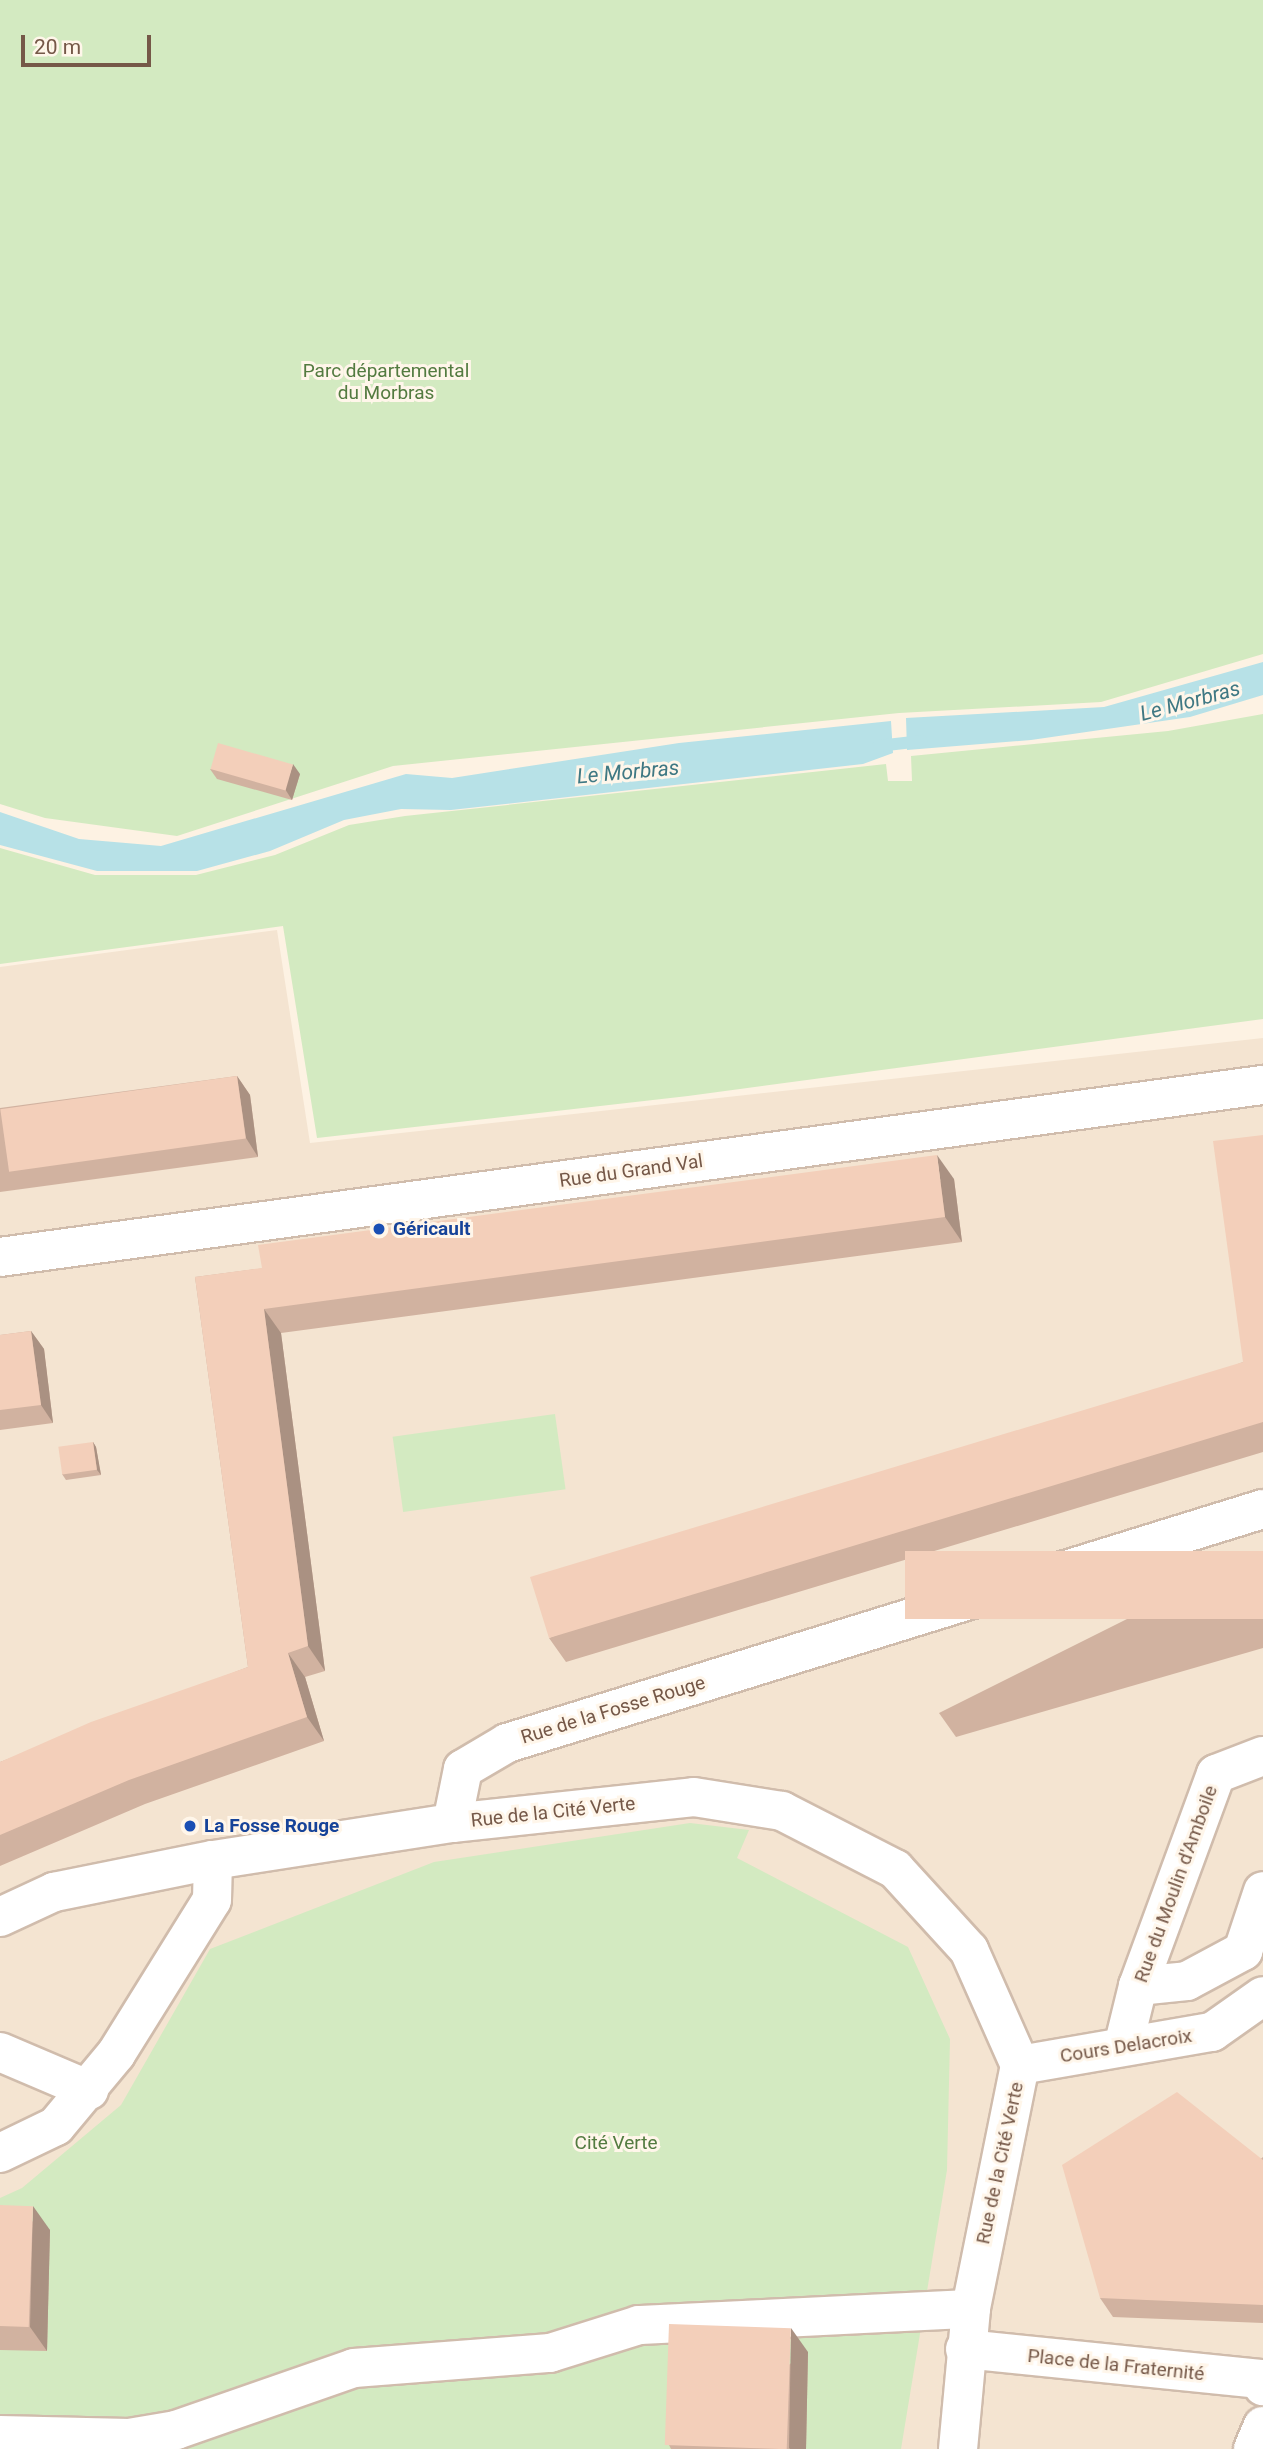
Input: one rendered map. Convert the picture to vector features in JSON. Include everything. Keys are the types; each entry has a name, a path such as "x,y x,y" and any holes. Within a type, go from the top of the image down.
{"street":[{"name":"Rue du Grand Val","path":"0,1257 1263,1086"},
{"name":"Rue de la Fosse Rouge","path":"452,1823 463,1769 507,1743 1263,1508"},
{"name":"Rue du Moulin d'Amboile","path":"1124,2043 1138,1986 1216,1774 1263,1756"},
{"name":"Rue de la Cité Verte","path":"452,1823 694,1797 782,1811 895,1869 969,1950 1020,2065 971,2309 965,2349 958,2449"},
{"path":"0,1917 54,1892 213,1860 452,1823"},
{"path":"0,2153 56,2126 89,2090 212,1900 213,1860"},
{"path":"1138,1986 1187,1981 1243,1951 1263,1891"},
{"name":"Cours Delacroix","path":"1020,2065 1124,2043 1212,2032 1263,1996"},
{"path":"0,2052 89,2090"},
{"path":"0,2435 129,2438 176,2430 354,2368 550,2353 639,2325 971,2309"},
{"name":"Place de la Fraternité","path":"965,2349 1260,2379 1263,2386"},
{"path":"1253,2449 1263,2426"}],"shaded area":[{"path":"277,930 310,1143 1263,1038 1263,2449 0,2449 0,967"}],"green space":[{"name":"Parc départemental du Morbras","path":"0,0 1263,0 1263,654 1101,702 899,713 393,766 177,836 45,818 0,804"},
{"path":"1263,714 1263,1019 688,1096 317,1138 283,926 0,964 0,848 95,875 196,875 275,855 349,825 405,816 886,764 888,781 912,781 911,756 1168,731"},
{"path":"555,1414 566,1489 403,1512 393,1437"},
{"name":"Cité Verte","path":"690,1823 749,1830 737,1858 908,1947 950,2039 947,2170 901,2449 0,2449 0,2198 22,2188 121,2105 210,1949 434,1862"}],"water":[{"path":"1263,662 1263,695 1190,717 1031,740 907,750 906,718 1104,707"},
{"path":"891,721 893,753 863,764 451,810 401,809 344,820 270,851 197,871 97,871 0,845 0,812 79,839 161,846 406,774 452,778 679,743"}],"building":[{"path":"218,743 293,764 286,790 211,769"},
{"path":"237,1076 246,1138 9,1172 0,1109"},
{"path":"1263,1135 1263,1422 549,1638 530,1577 1243,1362 1213,1141"},
{"path":"937,1155 945,1217 264,1309 308,1646 288,1653 307,1717 129,1780 0,1835 0,1762 91,1722 248,1667 195,1277 262,1268 258,1245"},
{"path":"31,1331 41,1405 0,1410 0,1335"},
{"path":"93,1442 97,1470 62,1475 58,1447"},
{"path":"905,1551 1263,1551 1263,1619 905,1619"},
{"path":"1177,2092 1263,2160 1263,2305 1100,2298 1062,2165"},
{"path":"0,2205 33,2206 29,2327 0,2326"},
{"path":"669,2324 791,2328 787,2449 665,2445"}],"waterway":[{"name":"Le Morbras","path":"878,746 922,741"}],"place":[{"name":"Géricault","path":"379,1229"},
{"name":"La Fosse Rouge","path":"190,1826"}]}
